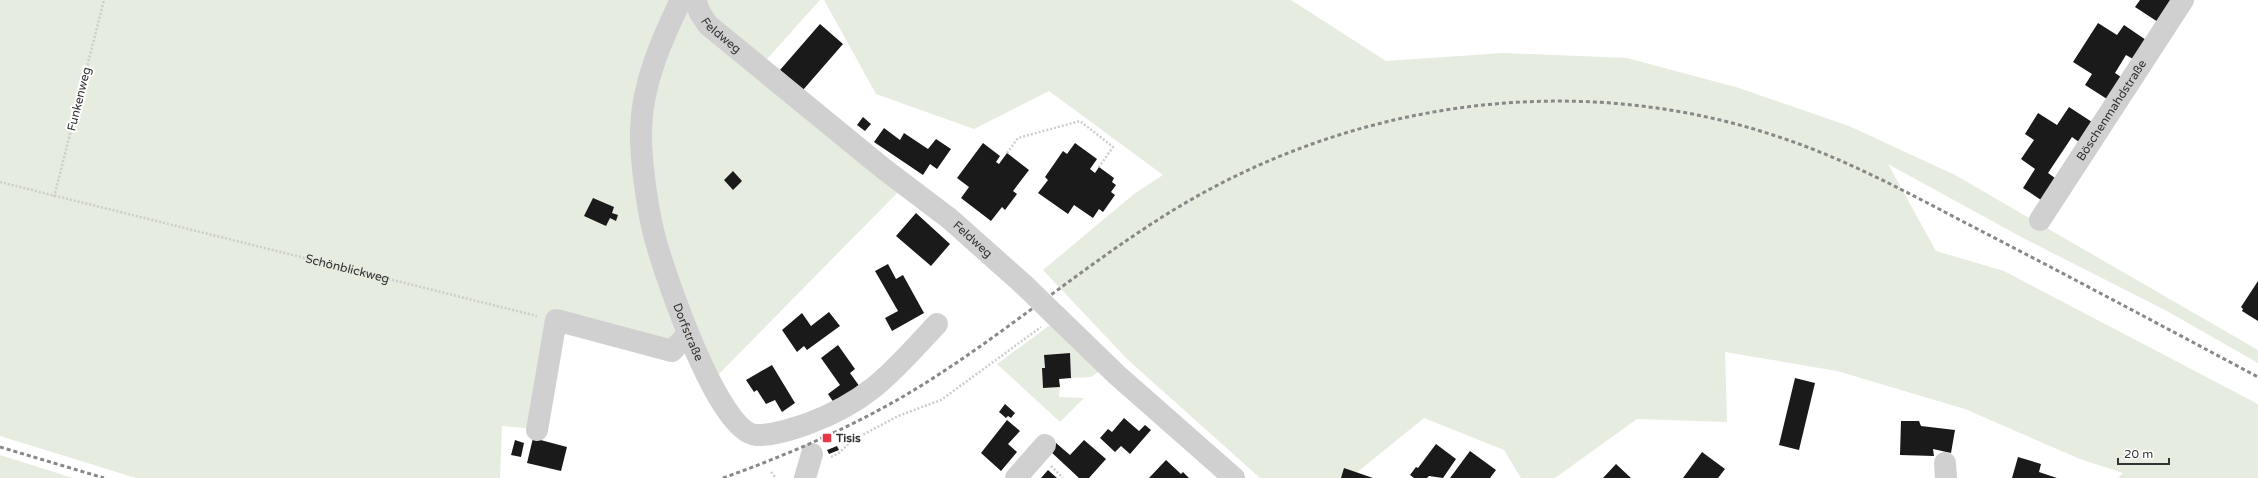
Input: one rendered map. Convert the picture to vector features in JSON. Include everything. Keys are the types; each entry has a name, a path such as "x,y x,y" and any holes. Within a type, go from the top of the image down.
{"street":[{"name":"Dorfstraße","path":"681,0 671,21 647,89 643,105 640,130 645,179 656,242 688,334 719,400 739,428 755,435 791,430 835,414 857,401 890,374 937,324"},
{"name":"Böschenmahdstraße","path":"2040,220 2182,0"},
{"name":"Feldweg","path":"671,21 698,7 708,26 866,154 950,219 1023,284 1048,322 1123,380 1234,478"},
{"path":"537,430 556,320 672,351 688,334"},
{"path":"1016,478 1045,445"},
{"path":"805,478 812,454"}],"path":[{"name":"Funkenweg","path":"54,197 104,0"},
{"path":"1007,153 1018,138 1080,121 1113,147 1099,167"},
{"name":"Schönblickweg","path":"0,182 54,197 556,320"},
{"path":"841,440 851,441 898,416 941,400 1048,322"},
{"path":"771,472 776,478"}],"shaded area":[{"path":"0,0 820,0 757,70 902,188 713,380 690,336 672,349 557,322 538,429 502,426 500,478 136,478 0,436"},
{"path":"824,0 1291,0 1386,61 1503,53 1627,58 1739,88 1849,126 1955,175 2258,350 2258,363 2165,310 2023,238 1888,164 1936,251 2004,271 2258,404 2258,478 2118,478 2123,473 2080,459 1965,409 1837,371 1725,352 1727,422 1637,419 1555,478 1521,478 1504,450 1424,418 1350,478 1260,478 1127,359 1043,270 1134,194 1163,175 1049,91 974,129 876,94"},
{"path":"1050,325 1101,370 1091,377 1071,378 1070,353 1044,355 1045,368 1042,368 1043,388 1060,387 1059,397 1084,398 1060,422 997,364"},
{"path":"0,455 73,478 0,478"}],"building":[{"path":"2140,0 2172,0 2158,22 2135,7"},
{"path":"2098,23 2117,35 2124,25 2146,40 2133,59 2126,55 2115,73 2121,77 2107,99 2085,85 2092,74 2073,62"},
{"path":"820,24 843,44 803,90 780,70"},
{"path":"2069,107 2092,122 2079,142 2072,137 2048,173 2055,178 2041,200 2023,188 2035,169 2021,159 2034,140 2025,134 2038,113 2057,125"},
{"path":"863,117 871,124 865,131 857,125"},
{"path":"884,128 900,140 904,133 928,149 936,139 951,149 937,169 930,164 923,175 874,142"},
{"path":"983,143 1000,156 996,162 999,164 1007,153 1029,170 1013,191 1017,194 1005,210 1002,207 991,221 961,198 969,187 957,178"},
{"path":"1075,143 1097,159 1090,169 1095,173 1099,167 1114,178 1112,182 1116,185 1111,192 1115,195 1103,212 1099,209 1093,218 1074,205 1068,214 1038,193 1048,180 1045,177 1063,151 1067,154"},
{"path":"733,171 742,181 733,190 724,180"},
{"path":"593,198 614,207 612,213 618,215 616,221 610,218 606,226 584,216"},
{"path":"916,213 950,244 931,266 896,236"},
{"path":"888,264 896,279 903,275 924,313 892,331 885,318 898,311 875,271"},
{"path":"2258,281 2258,321 2242,311 2243,309 2241,307"},
{"path":"829,312 840,326 807,350 804,346 797,352 782,330 802,313 811,326"},
{"path":"838,345 855,369 850,373 860,387 834,403 828,394 840,385 821,358"},
{"path":"1070,353 1071,378 1059,379 1060,387 1043,388 1042,368 1045,368 1044,355"},
{"path":"772,365 795,403 782,412 775,400 766,404 757,390 754,392 746,380"},
{"path":"1795,378 1815,383 1799,450 1779,445"},
{"path":"1005,404 1015,413 1011,418 1008,416 1006,418 999,412"},
{"path":"1124,418 1139,431 1145,425 1151,430 1130,454 1121,446 1115,452 1100,438 1108,429 1112,432"},
{"path":"1007,420 1020,431 1008,444 1017,452 1001,471 981,453"},
{"path":"1901,421 1919,421 1921,426 1955,430 1951,453 1933,449 1934,456 1900,455"},
{"path":"533,438 567,447 561,471 527,463"},
{"path":"515,440 524,443 521,457 511,455"},
{"path":"1084,440 1106,459 1089,478 1079,478 1050,451 1056,443 1070,455"},
{"path":"1436,444 1456,459 1443,478 1429,476 1427,478 1414,478 1410,475 1416,467 1418,468"},
{"path":"837,446 839,450 829,454 827,450"},
{"path":"1470,451 1496,470 1490,478 1450,478"},
{"path":"1702,452 1725,469 1718,478 1683,478"},
{"path":"2018,457 2041,464 2039,472 2057,478 2012,478"},
{"path":"1166,460 1181,474 1183,472 1189,478 1149,478"},
{"path":"1616,464 1631,478 1603,478"},
{"path":"1344,468 1373,478 1341,478"},
{"path":"1048,470 1057,478 1041,478"}],"railway":[{"path":"723,478 809,444 864,418 918,388 972,352 1138,232 1237,175 1310,145 1386,122 1464,107 1543,101 1623,104 1702,116 1779,137 1833,157 1911,194 2258,377"},
{"path":"0,447 104,478"}],"place":[{"name":"Tisis","path":"827,438"}]}
